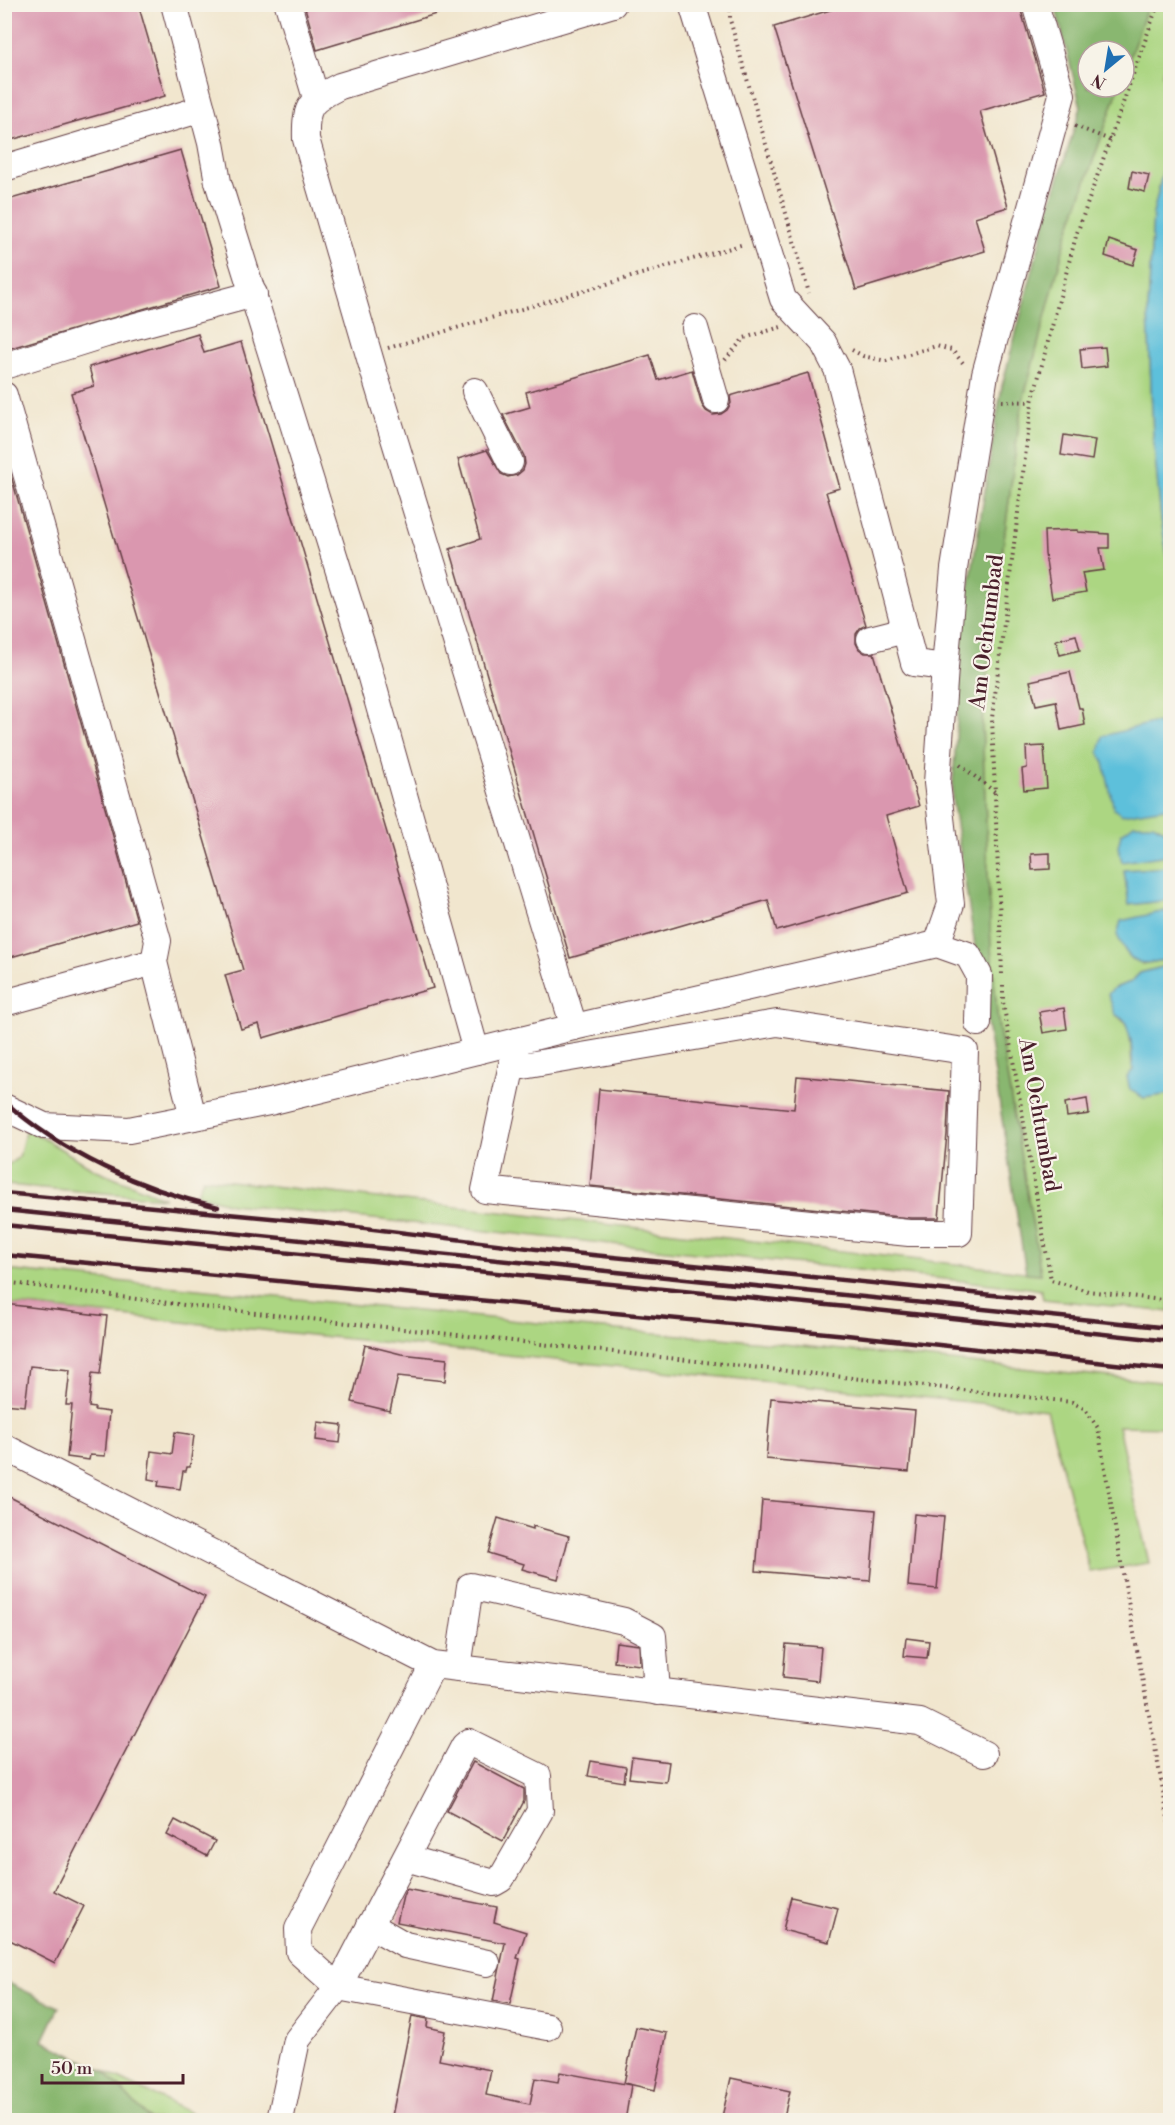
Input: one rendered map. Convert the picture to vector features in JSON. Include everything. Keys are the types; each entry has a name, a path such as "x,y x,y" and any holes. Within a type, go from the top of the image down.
{"street":[{"path":"174,4 211,143 218,182 363,649 476,1051"},
{"path":"288,4 316,98"},
{"path":"692,4 783,299 823,342 837,369 914,663 945,667"},
{"path":"937,944 951,903 937,783 954,568 981,398 1008,289 1062,95 1035,4"},
{"path":"574,1027 372,364 306,139 305,116 316,98 340,86 607,6"},
{"path":"4,168 202,109"},
{"path":"4,366 106,334 254,294"},
{"path":"695,328 713,389"},
{"path":"475,391 510,462"},
{"path":"4,395 158,941 153,962 193,1117"},
{"path":"870,639 905,630"},
{"path":"4,1107 44,1126 129,1130 274,1101 574,1027 937,944 968,955 979,975 978,1023"},
{"path":"4,1003 153,962"},
{"path":"511,1068 777,1023 965,1051 959,1233 909,1233 485,1190 511,1068 517,1041"},
{"path":"4,1447 445,1666 920,1722 984,1754"},
{"path":"548,2027 338,1987 299,1952 298,1929 445,1666 470,1586 624,1621 653,1636 657,1692"},
{"path":"280,2121 297,2040 338,1987 464,1746 469,1742 538,1776 540,1811 501,1879 494,1883 406,1858"},
{"path":"370,1925 405,1945 487,1963"}],"path":[{"path":"713,389 744,338 802,320 817,306 810,297 791,232 730,20 730,4"},
{"name":"Am Ochtumbad","path":"1158,4 1076,236 1032,402 993,718 1003,1002 1051,1280 1088,1291 1170,1301"},
{"path":"1055,118 1110,140"},
{"path":"372,364 718,250 766,248 791,232"},
{"path":"844,346 863,357 886,361 936,346 952,350 963,363 963,372"},
{"path":"981,398 1032,402"},
{"path":"940,750 995,792"},
{"path":"4,1282 204,1308 1072,1402 1085,1409 1098,1428 1170,1829"}],"green space":[{"path":"1055,5 1148,5 1136,39 1076,39 1076,87"},
{"path":"1148,5 1170,5 1170,50 1162,74 1170,78 1170,140 1153,214 1148,310 1153,435 1161,519 1170,571 1170,786 1164,724 1099,752 1104,763 1165,808 1170,804 1167,855 1170,850 1170,867 1124,871 1129,905 1170,900 1170,917 1165,911 1142,964 1170,959 1170,965 1140,973 1131,982 1114,988 1115,1014 1122,1020 1129,1032 1133,1071 1144,1098 1170,1094 1170,1312 1043,1299 1041,1290 1029,1288 231,1204 197,1194 203,1178 1041,1274 998,1023 991,948 982,723 1021,408 1067,235 1115,99 1136,99 1136,39"},
{"path":"1079,99 1115,99 1067,235 1021,408 982,723 991,948 998,1023 1041,1274 1026,1273 952,799 963,626 1002,386 1048,212 1081,107"},
{"path":"26,1128 94,1169 165,1198 5,1185 5,1167 19,1157"},
{"path":"5,1270 1170,1383 1170,1427 1118,1426 1149,1563 1090,1572 1047,1410 5,1304"},
{"path":"4,1981 59,2007 43,2041 104,2071 150,2120 5,2120"},
{"path":"104,2071 205,2120 150,2120"}],"water":[{"path":"1170,140 1170,571 1161,519 1153,435 1148,310 1153,214"},
{"path":"1152,723 1164,724 1170,804 1165,808 1122,815 1114,809 1104,763 1099,752 1103,736"},
{"path":"1134,824 1153,824 1170,833 1168,855 1122,862 1118,847 1121,834"},
{"path":"1170,867 1170,900 1129,905 1124,870"},
{"path":"1165,911 1170,917 1170,959 1143,963 1132,959 1117,935 1121,921"},
{"path":"1170,965 1170,1094 1144,1098 1130,1090 1127,1077 1133,1070 1131,1041 1125,1021 1115,1014 1108,994 1114,988 1131,982 1140,973"}],"building":[{"path":"4,4 138,4 165,96 4,142"},
{"path":"304,4 456,4 456,8 317,50"},
{"path":"850,4 1019,4 1045,92 980,111 1008,207 975,217 985,251 856,290 774,27"},
{"path":"181,150 221,286 4,350 4,201"},
{"path":"1132,171 1149,175 1145,192 1129,188"},
{"path":"1109,240 1138,250 1133,265 1105,256"},
{"path":"198,334 204,353 241,342 433,988 263,1038 259,1024 241,1029 225,975 243,970 71,393 94,386 89,367"},
{"path":"1105,347 1107,366 1082,369 1080,349"},
{"path":"650,355 658,380 692,370 702,405 713,415 727,410 731,403 730,396 808,373 840,488 826,492 866,625 856,634 856,643 865,653 874,653 919,806 886,816 908,893 777,931 768,900 570,958 450,549 480,539 458,459 487,450 501,474 508,477 517,475 523,470 524,456 503,415 530,407 526,392"},
{"path":"1064,435 1095,440 1092,460 1061,455"},
{"path":"4,458 6,458 137,921 4,959"},
{"path":"1078,530 1078,532 1109,534 1109,548 1100,548 1104,570 1082,573 1086,592 1052,598 1044,531"},
{"path":"1076,635 1080,650 1060,655 1056,640"},
{"path":"1070,672 1085,725 1061,730 1056,701 1036,705 1030,681"},
{"path":"1044,746 1047,788 1024,790 1022,769 1027,768 1026,747"},
{"path":"1050,853 1050,869 1032,870 1031,854"},
{"path":"1064,1008 1067,1029 1043,1033 1039,1012"},
{"path":"797,1076 949,1091 939,1218 910,1218 590,1186 599,1089 794,1109"},
{"path":"1087,1099 1089,1114 1067,1117 1065,1103"},
{"path":"4,1304 107,1316 100,1374 92,1373 89,1407 109,1412 105,1456 90,1455 89,1460 67,1457 72,1405 66,1405 70,1370 30,1366 25,1406 4,1404"},
{"path":"365,1345 401,1354 447,1359 445,1381 398,1376 390,1411 352,1402"},
{"path":"771,1398 915,1411 909,1472 766,1459"},
{"path":"318,1422 342,1425 340,1443 316,1440"},
{"path":"175,1432 194,1435 190,1467 183,1471 180,1489 158,1486 159,1481 148,1479 151,1451 172,1454"},
{"path":"4,1494 205,1597 54,1891 84,1906 55,1963 4,1937"},
{"path":"762,1500 876,1510 870,1581 756,1571"},
{"path":"914,1514 944,1517 937,1589 908,1586"},
{"path":"498,1518 533,1529 533,1526 569,1536 558,1579 522,1569 524,1564 488,1553"},
{"path":"906,1638 929,1641 927,1658 904,1656"},
{"path":"616,1642 639,1645 640,1665 614,1662"},
{"path":"786,1644 821,1647 818,1681 783,1677"},
{"path":"632,1757 669,1762 666,1782 629,1778"},
{"path":"591,1761 626,1767 624,1782 588,1776"},
{"path":"473,1762 524,1789 524,1801 503,1841 447,1811"},
{"path":"175,1820 215,1841 207,1856 167,1835"},
{"path":"406,1889 497,1907 494,1922 526,1932 517,1958 520,1959 510,2004 493,2001 505,1943 397,1922"},
{"path":"791,1897 838,1908 829,1942 783,1930"},
{"path":"412,2016 428,2019 427,2027 445,2031 439,2060 491,2070 486,2095 530,2104 535,2078 558,2082 560,2072 631,2085 625,2121 391,2121"},
{"path":"636,2027 667,2033 655,2090 624,2083"},
{"path":"731,2078 790,2091 783,2121 721,2121"}],"railway":[{"path":"4,1101 51,1137 104,1167 161,1191 218,1207"},
{"path":"4,1193 324,1223 553,1251 1032,1299"},
{"path":"4,1210 1170,1328"},
{"path":"4,1225 847,1307 1170,1341"},
{"path":"4,1255 847,1335 1170,1370"}]}
